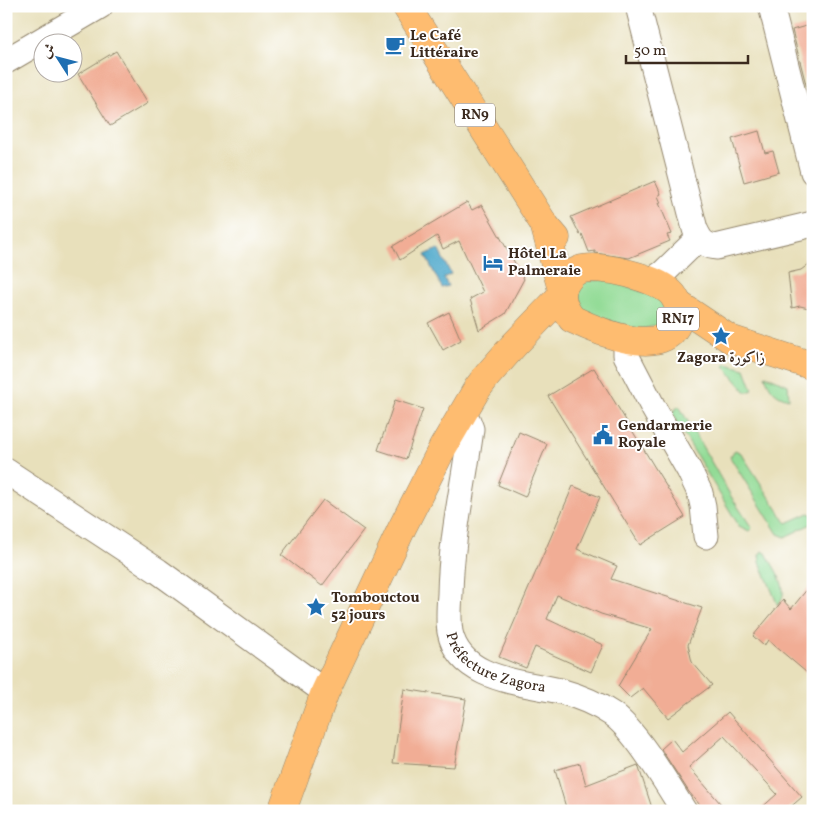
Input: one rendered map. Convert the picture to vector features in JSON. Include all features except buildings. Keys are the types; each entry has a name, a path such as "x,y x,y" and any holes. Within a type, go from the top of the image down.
{"main road":[{"name":"RN9","path":"406,6 544,224 584,269"},
{"name":"RN9","path":"544,224 566,302"},
{"name":"RN17","path":"584,269 607,270 661,285 676,300 730,339"},
{"path":"282,811 325,692 402,528 439,455 478,389 498,363 566,302 566,282 572,274 584,269"},
{"name":"RN17","path":"663,338 674,330 678,322 679,313 676,300"},
{"name":"RN17","path":"566,302 596,329 626,338 650,341 663,338 730,339 813,366"}],"street":[{"path":"6,61 100,6"},
{"path":"638,6 699,238 702,243 716,247 813,224"},
{"path":"771,6 813,172"},
{"path":"648,280 663,273 699,238"},
{"path":"676,300 699,238"},
{"path":"626,338 626,355 700,493 706,536"},
{"name":"Préfecture Zagora","path":"462,415 468,421 471,429 451,557 449,622 453,644 458,653 467,662 480,670 496,676 589,700 613,715 623,724 644,752 684,811"},
{"path":"6,471 158,571 325,692"}],"green space":[{"path":"609,279 661,299 667,314 662,324 639,330 579,311 571,291 577,282"},
{"path":"726,364 745,369 753,390 745,391 724,366"},
{"path":"765,375 788,385 789,399 773,391"},
{"path":"679,406 732,498 752,528 749,531 739,526 671,413"},
{"path":"735,450 741,453 787,523 809,513 813,515 813,523 785,537 778,534 730,457"},
{"path":"762,551 766,553 782,586 782,600 778,606 760,562 759,555"}],"water":[{"path":"438,249 451,274 444,278 448,286 442,288 425,255"}],"place":[{"name":"Le Café Littéraire","path":"395,45"},
{"name":"Hôtel La Palmeraie","path":"493,263"},
{"name":"Zagora زاكورة","path":"721,336"},
{"name":"Gendarmerie Royale","path":"603,435"},
{"name":"Tombouctou 52 jours","path":"316,607"}]}
